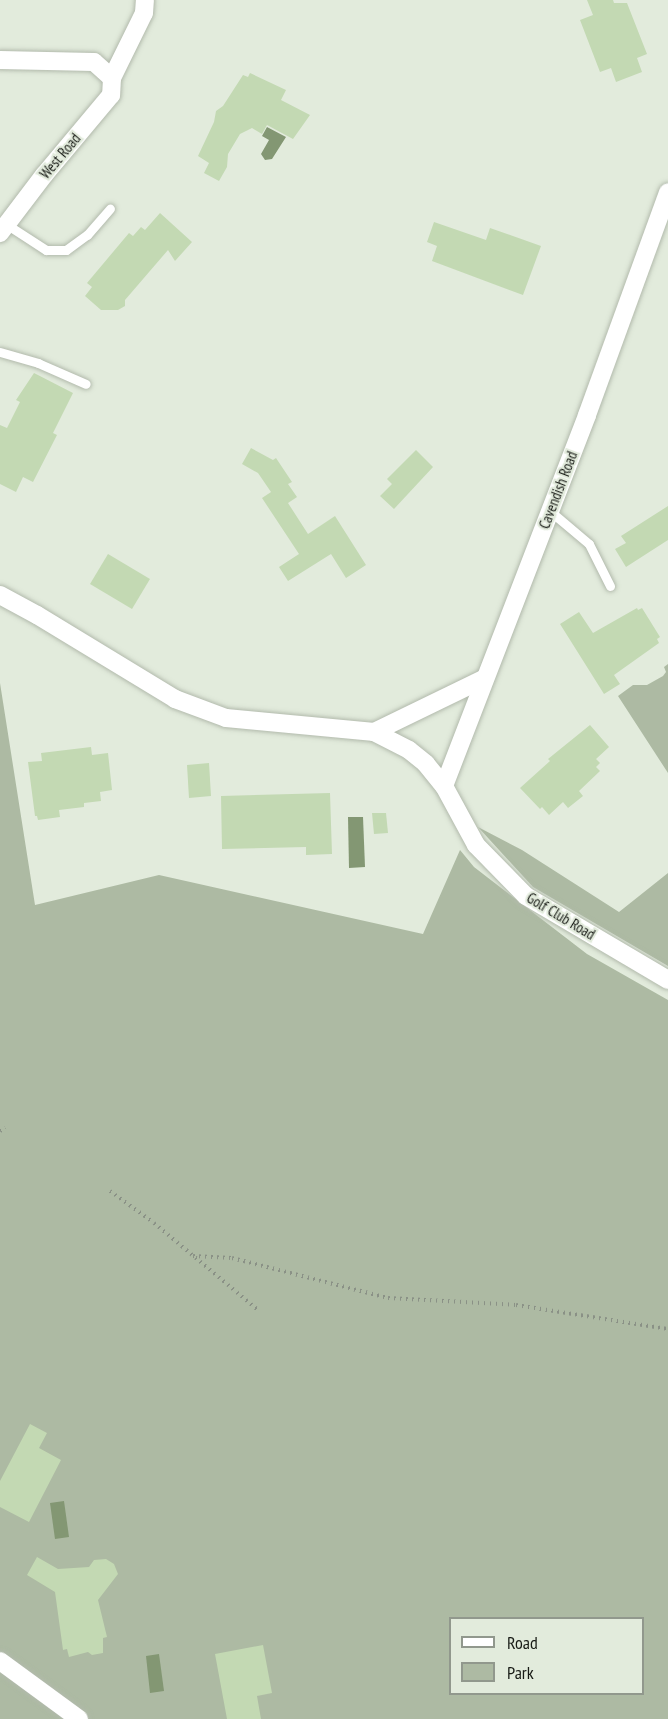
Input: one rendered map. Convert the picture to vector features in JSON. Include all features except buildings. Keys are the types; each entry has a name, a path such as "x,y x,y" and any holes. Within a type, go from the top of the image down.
{"street":[{"name":"West Road","path":"3,228 111,95 112,78 144,13 145,0"},
{"path":"0,60 94,62 112,78"},
{"name":"Cavendish Road","path":"444,786 550,511 668,192"},
{"path":"0,595 37,615 174,699 226,718 374,732 486,678"},
{"name":"Golf Club Road","path":"374,732 409,750 426,764 444,786 476,845 526,896 668,980"},
{"path":"0,1661 80,1719"}],"lane":[{"path":"3,228 46,250 66,250 87,235 110,209"},
{"path":"0,352 38,363 86,384"},
{"path":"550,511 589,544 610,585"}],"path":[{"path":"0,1131 5,1128"},
{"path":"110,1191 154,1223 258,1310"},
{"path":"193,1256 232,1258 388,1298 516,1305 668,1329"}],"green space":[{"path":"668,664 668,773 618,696 633,685 647,685 663,676 666,672 664,667"},
{"path":"0,683 35,905 159,875 423,934 460,850 474,867 587,954 668,1000 668,1719 0,1719"},
{"path":"478,827 522,850 619,912 668,873 668,966 533,887"}],"shaded area":[{"path":"267,127 286,137 272,159 265,160 261,154 269,140 262,136"},
{"path":"348,817 363,817 365,867 349,868"},
{"path":"64,1501 69,1537 55,1539 50,1503"},
{"path":"159,1654 164,1691 150,1693 146,1656"}]}
